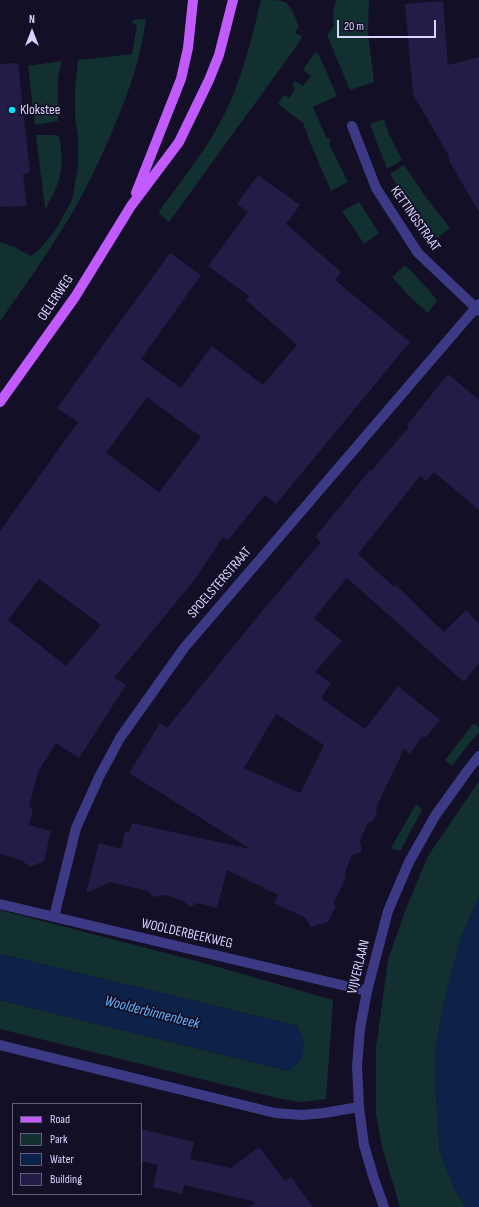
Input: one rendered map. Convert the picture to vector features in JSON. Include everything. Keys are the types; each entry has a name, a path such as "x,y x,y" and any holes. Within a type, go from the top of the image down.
{"main road":[{"name":"OELERWEG","path":"131,206 181,79 188,48 193,0"},
{"name":"OELERWEG","path":"0,402 75,297 131,206 179,142 209,80 219,55 233,0"}],"street":[{"name":"KETTINGSTRAAT","path":"352,126 376,188 418,253 478,308"},
{"name":"SPOELSTERSTRAAT","path":"54,917 76,828 97,781 120,738 184,648 478,308"},
{"name":"VIJVERLAAN","path":"384,1207 364,1145 359,1107 357,1066 360,1029 367,991 388,912 409,862 435,816 479,756"},
{"name":"WOOLDERBEEKWEG","path":"0,904 367,991"},
{"path":"0,1045 275,1113 302,1115 359,1107"}],"green space":[{"path":"261,0 278,0 287,3 290,6 299,26 295,33 302,36 298,44 169,222 159,213 160,210 204,150 226,111 242,70"},
{"path":"336,0 369,0 368,33 374,82 350,90 327,35 334,26 333,13"},
{"path":"146,19 138,61 125,101 93,174 75,209 60,233 0,321 0,242 14,247 31,256 42,247 56,229 72,200 78,167 75,90 78,60 132,54 137,25 132,24 133,20"},
{"path":"315,52 319,55 337,96 313,107 327,139 329,138 331,142 329,144 348,182 331,191 303,123 278,104 284,95 289,98 295,89 292,85 295,81 303,86 311,76 303,70"},
{"path":"62,61 58,77 58,121 35,125 28,66"},
{"path":"384,119 388,132 402,160 387,169 370,124"},
{"path":"36,135 59,136 61,147 62,157 60,174 55,190 46,208 45,208"},
{"path":"404,165 425,196 450,228 437,239 411,207 390,174"},
{"path":"359,202 379,233 364,244 342,211"},
{"path":"405,265 430,291 437,301 428,313 411,298 392,277"},
{"path":"474,723 479,728 479,732 452,766 445,760"},
{"path":"479,781 479,897 462,935 447,989 435,1050 435,1081 440,1152 454,1188 466,1207 400,1207 382,1147 376,1114 376,1048 388,960 405,911 428,856"},
{"path":"416,804 422,810 400,851 391,848"},
{"path":"0,910 204,963 333,1000 326,1099 301,1102 277,1098 0,1029 0,1000 289,1071 298,1026 0,954"}],"water":[{"path":"479,897 479,1207 466,1207 454,1188 440,1152 435,1081 435,1050 447,989 462,935"},
{"name":"Woolderbinnenbeek","path":"0,954 298,1026 304,1041 302,1059 290,1071 0,1000"}],"building":[{"path":"443,1 448,65 479,57 479,212 413,94 405,4"},
{"name":"Klokstee","path":"18,63 30,173 23,174 27,206 0,207 0,64"},
{"path":"258,175 300,205 286,224 341,272 335,280 410,342 276,504 265,495 228,540 223,537 195,579 114,678 126,685 79,758 56,743 38,772 29,807 33,808 29,825 51,831 44,861 30,867 21,860 0,854 0,531 78,422 57,408 170,253 201,275 141,359 181,388 212,346 263,385 297,345 246,300 249,296 208,266 248,212 237,204","holes":["147,397 201,437 159,492 106,453","39,579 101,625 66,666 8,620"]},
{"path":"448,374 479,400 479,510 434,472 426,481 420,476 358,554 394,587 396,585 444,632 466,610 479,624 479,663 464,682 347,578 314,618 342,641 315,672 331,683 321,698 365,729 398,686 440,720 426,737 422,737 410,754 404,749 376,808 377,813 373,821 368,823 360,840 362,852 352,855 345,872 346,877 333,904 336,906 328,922 310,927 306,918 274,903 278,895 227,870 217,908 197,903 190,907 183,901 165,895 153,897 148,891 110,882 86,893 99,843 121,849 125,831 129,832 132,823 250,849 129,773 160,723 167,728 253,622 321,542 315,537 370,470 371,471 409,427 407,425","holes":["276,714 324,745 300,793 244,768"]},
{"path":"142,1129 194,1142 190,1159 231,1168 259,1147 285,1181 291,1177 313,1207 249,1207 256,1202 184,1185 182,1194 153,1187 158,1165 142,1161"}],"place":[{"name":"Klokstee","path":"12,110"}]}
